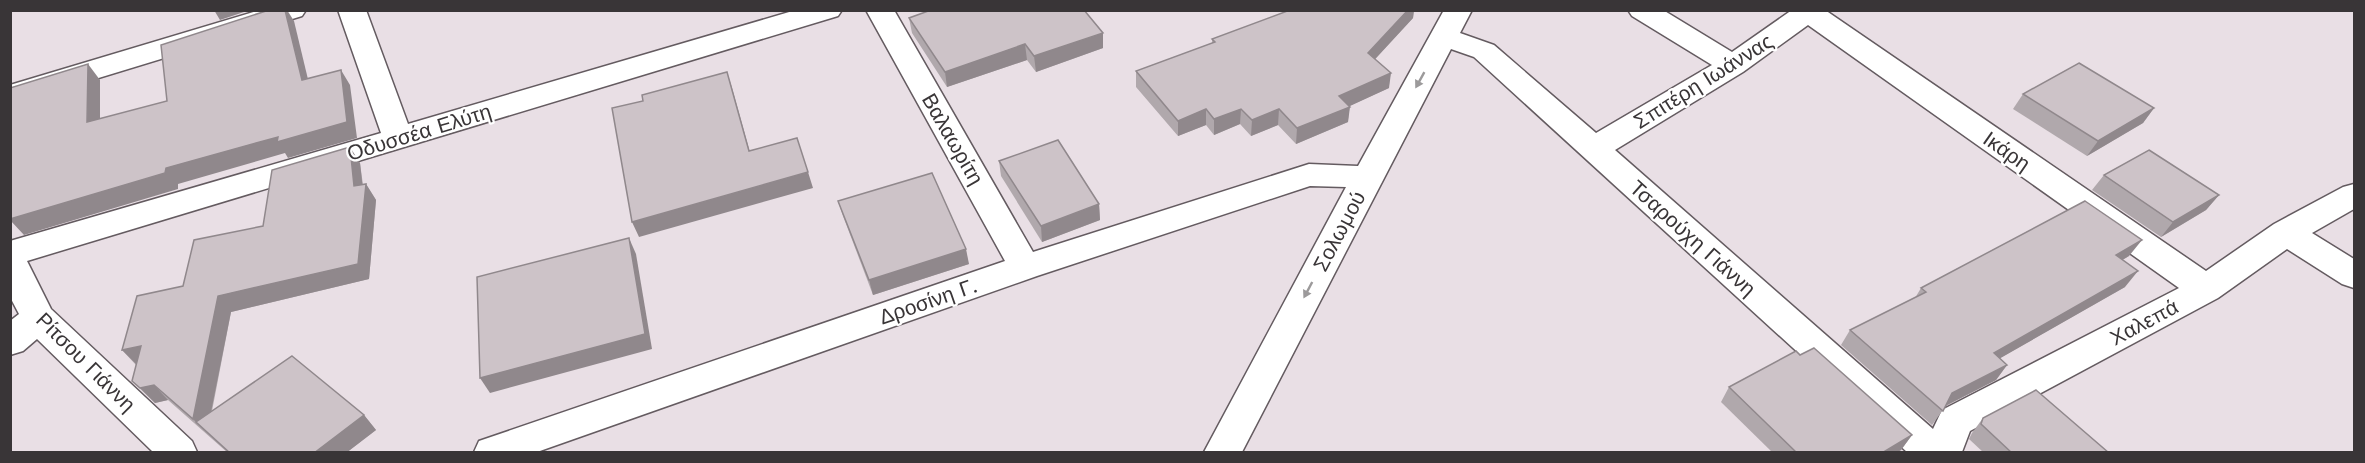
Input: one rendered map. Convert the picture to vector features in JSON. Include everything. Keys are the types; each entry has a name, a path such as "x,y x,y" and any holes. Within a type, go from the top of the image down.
{"street":[{"path":"10,95 292,10"},
{"path":"352,10 398,138"},
{"name":"Οδυσσέα Ελύτη","path":"10,254 828,10"},
{"name":"Βαλαωρίτη","path":"880,10 1025,267"},
{"path":"1641,10 1733,65"},
{"name":"Σπιτέρη Ιωάννας","path":"1593,148 1733,65 1809,11"},
{"name":"Ικάρη","path":"1809,11 2206,289"},
{"name":"Τσαρούχη Γιάννη","path":"1451,24 1933,453"},
{"name":"Σολωμού","path":"1223,453 1367,177 1451,24"},
{"name":"Δροσίνη Γ.","path":"493,453 1025,267 1309,175 1367,177"},
{"name":"Χαλεπά","path":"1943,453 1955,421 2206,289 2286,233 2355,195"},
{"path":"2286,233 2355,275"},
{"name":"Ρίτσου Γιάννη","path":"10,260 38,318 178,453"},
{"path":"10,341 38,318"}],"building":[{"path":"269,10 285,10 302,80 341,70 347,122 277,142 278,137 166,168 165,173 10,219 10,88 88,64 87,122 167,101 161,45"},
{"path":"931,10 1084,10 1103,33 1034,56 1025,44 945,72 909,18"},
{"path":"1290,10 1408,10 1368,53 1391,73 1339,96 1350,107 1297,128 1279,109 1252,120 1241,109 1214,119 1206,109 1178,121 1136,71 1215,42 1212,39"},
{"path":"2079,63 2154,108 2098,141 2023,94"},
{"path":"727,72 749,151 797,138 808,172 632,222 612,108 643,101 642,95"},
{"path":"1058,140 1099,204 1041,226 999,161"},
{"path":"350,147 354,186 366,184 358,264 218,296 193,419 154,385 140,388 132,381 141,346 122,350 137,296 183,286 194,240 263,226 272,170"},
{"path":"2149,150 2219,195 2173,222 2104,175"},
{"path":"932,173 966,249 869,280 838,201"},
{"path":"2085,201 2142,240 2116,255 2138,271 1994,353 2007,365 1952,393 1943,411 1850,330 1926,292 1921,288"},
{"path":"629,238 645,334 480,378 477,277"},
{"path":"1814,348 1912,435 1882,453 1797,453 1729,387 1796,351 1800,355"},
{"path":"292,356 364,415 314,453 230,453 196,422"},
{"path":"2036,390 2109,453 2012,453 1981,424 1983,418"}]}
